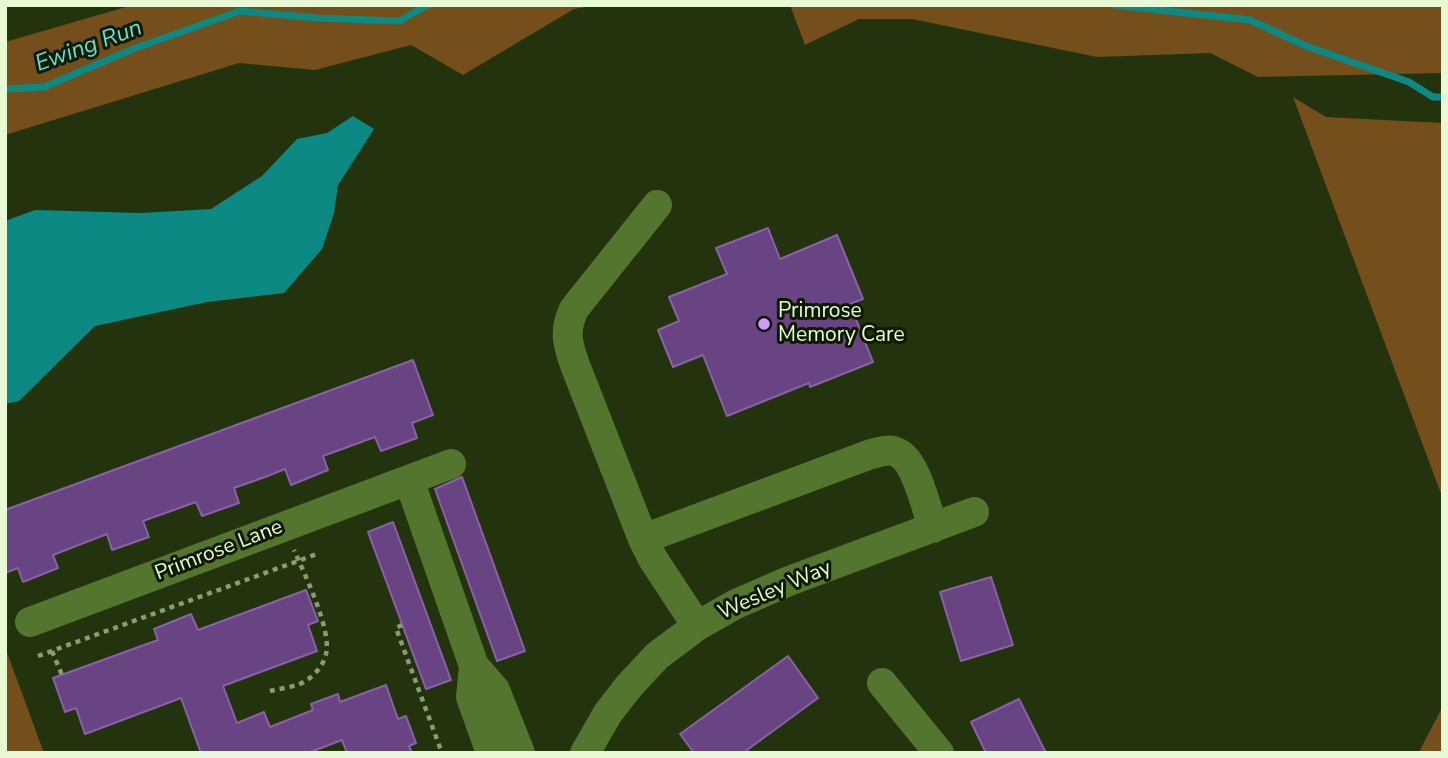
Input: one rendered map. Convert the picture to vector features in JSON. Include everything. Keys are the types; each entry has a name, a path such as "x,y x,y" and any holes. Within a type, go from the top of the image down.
{"street":[{"path":"657,205 574,309 568,321 566,336 643,539 697,626"},
{"path":"643,539 886,451 898,452 907,460 933,528"},
{"name":"Primrose Lane","path":"30,622 451,464"},
{"path":"409,480 474,666 495,690 520,753"},
{"name":"Wesley Way","path":"585,753 608,713 629,686 657,656 697,626 736,604 789,581 974,512"},
{"path":"474,666 471,697 491,753"},
{"path":"882,683 939,753"}],"path":[{"path":"270,691 306,681 316,672 326,655 327,647 325,628 285,526"},
{"path":"38,656 317,554"},
{"path":"402,625 396,628 442,753"},
{"path":"52,651 62,675"}],"shaded area":[{"path":"133,5 597,5 574,9 463,75 411,45 315,70 239,63 5,135 5,42"},
{"path":"790,5 1443,5 1443,73 1258,77 1210,53 1097,57 912,19 859,19 805,45"},
{"path":"1293,97 1326,117 1443,123 1443,499"},
{"path":"5,647 44,753 5,753"},
{"path":"1443,706 1443,753 1419,753 1421,748"}],"water":[{"path":"353,116 374,129 338,185 334,213 322,249 284,293 207,302 95,326 19,401 5,404 5,221 35,210 141,213 211,209 262,176 297,139 327,133"}],"building":[{"name":"Primrose Memory Care","path":"768,228 780,259 837,235 863,299 850,304 873,362 810,387 809,383 727,416 703,355 673,367 658,330 679,321 669,297 727,274 716,248"},
{"path":"413,360 433,415 412,423 417,438 381,451 375,437 323,456 328,470 291,485 285,469 234,488 239,503 202,516 196,502 143,521 149,537 112,550 107,534 53,555 58,568 23,582 18,568 5,573 5,510"},
{"path":"462,477 525,651 497,661 435,489"},
{"path":"393,522 451,680 426,689 368,532"},
{"path":"991,577 1013,645 961,661 940,592"},
{"path":"306,590 318,621 308,625 317,651 223,686 237,723 264,712 270,727 313,710 311,704 338,694 340,702 386,685 398,719 406,716 416,743 409,746 412,753 347,753 342,740 308,753 201,753 181,698 85,734 76,708 65,712 53,678 158,640 154,629 191,614 198,630"},
{"path":"788,656 818,698 743,753 694,753 680,734"},
{"path":"1019,699 1046,753 986,753 971,722"}],"waterway":[{"name":"Ewing Run","path":"5,89 44,87 133,49 240,11 316,18 399,21 428,5"},
{"name":"Ewing Run","path":"1114,5 1250,20 1306,46 1409,82 1433,97 1443,97"}],"place":[{"name":"Primrose Memory Care","path":"764,324"}]}
